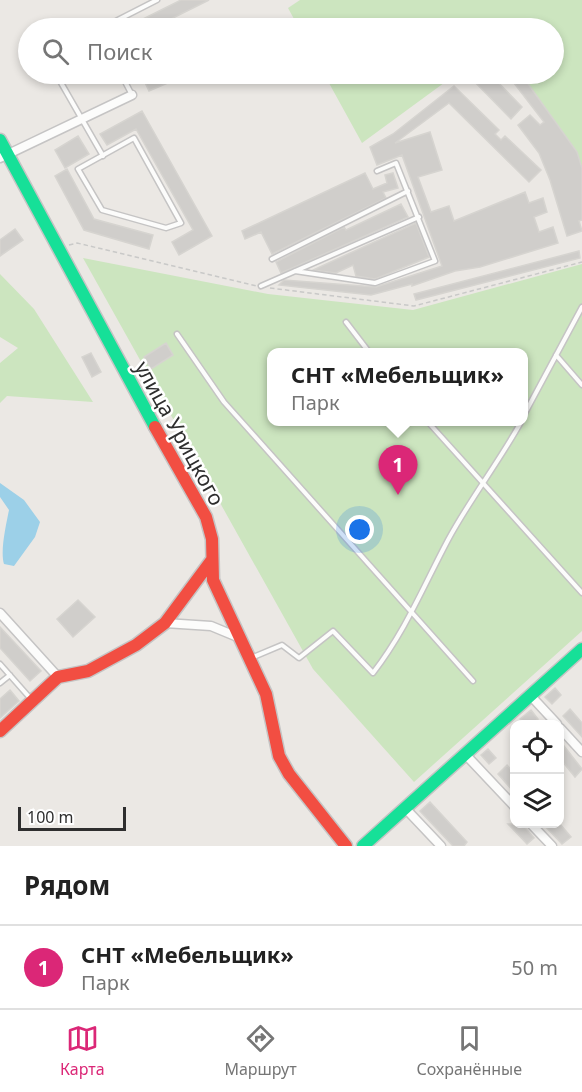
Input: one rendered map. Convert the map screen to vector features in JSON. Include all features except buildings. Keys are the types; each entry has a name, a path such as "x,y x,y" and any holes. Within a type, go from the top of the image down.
{"street":[{"path":"4,156 132,95"},
{"name":"улица Урицкого","path":"0,140 4,156 123,373 206,517 212,539 213,580 243,639 266,694 279,756 289,774 346,846"},
{"path":"0,730 58,677 88,671 165,623 211,561"},
{"path":"0,613 58,677"},
{"path":"165,623 211,626 243,639"},
{"path":"363,846 582,649"},
{"path":"530,695 553,720"},
{"path":"564,732 582,752"},
{"path":"465,754 510,802"},
{"path":"405,808 441,846"},
{"path":"535,828 552,846"}],"lane":[{"path":"122,18 157,0"},
{"path":"61,84 80,120 103,156"},
{"path":"126,84 132,95"},
{"path":"134,138 181,223 166,228 102,210 78,170 103,156 134,138"},
{"path":"295,271 375,283 435,261 396,163 377,171"},
{"path":"272,259 408,191"},
{"path":"261,286 419,217"},
{"path":"528,408 582,307"},
{"path":"346,322 366,348"},
{"path":"177,334 224,402 473,681"},
{"path":"556,356 582,385"},
{"path":"432,426 582,593"},
{"path":"250,658 282,645 299,658 333,631 373,673 398,642 449,538 519,426"},
{"path":"0,664 33,700"},
{"path":"0,684 10,675"}],"green space":[{"path":"300,0 582,0 582,186 573,153 524,84 564,84 564,18 294,18 288,8"},
{"path":"330,84 443,84 362,143"},
{"path":"83,258 268,294 413,310 582,264 582,631 414,782 313,669"},
{"path":"0,274 34,309 93,402 7,396 0,403 0,363 18,348 0,337"}],"water":[{"path":"0,483 24,500 40,522 35,537 14,566 4,564 3,559 9,510 0,497"}],"traffic: fast":[{"path":"0,140 155,427"},
{"path":"363,846 582,649"}],"traffic: jam":[{"path":"155,427 206,517 212,539 213,580 266,694 279,756 289,774 346,846"},
{"path":"0,731 58,677 88,671 136,645 165,623 211,561"}],"place":[{"name":"СНТ «Мебельщик»","path":"398,495"}]}
